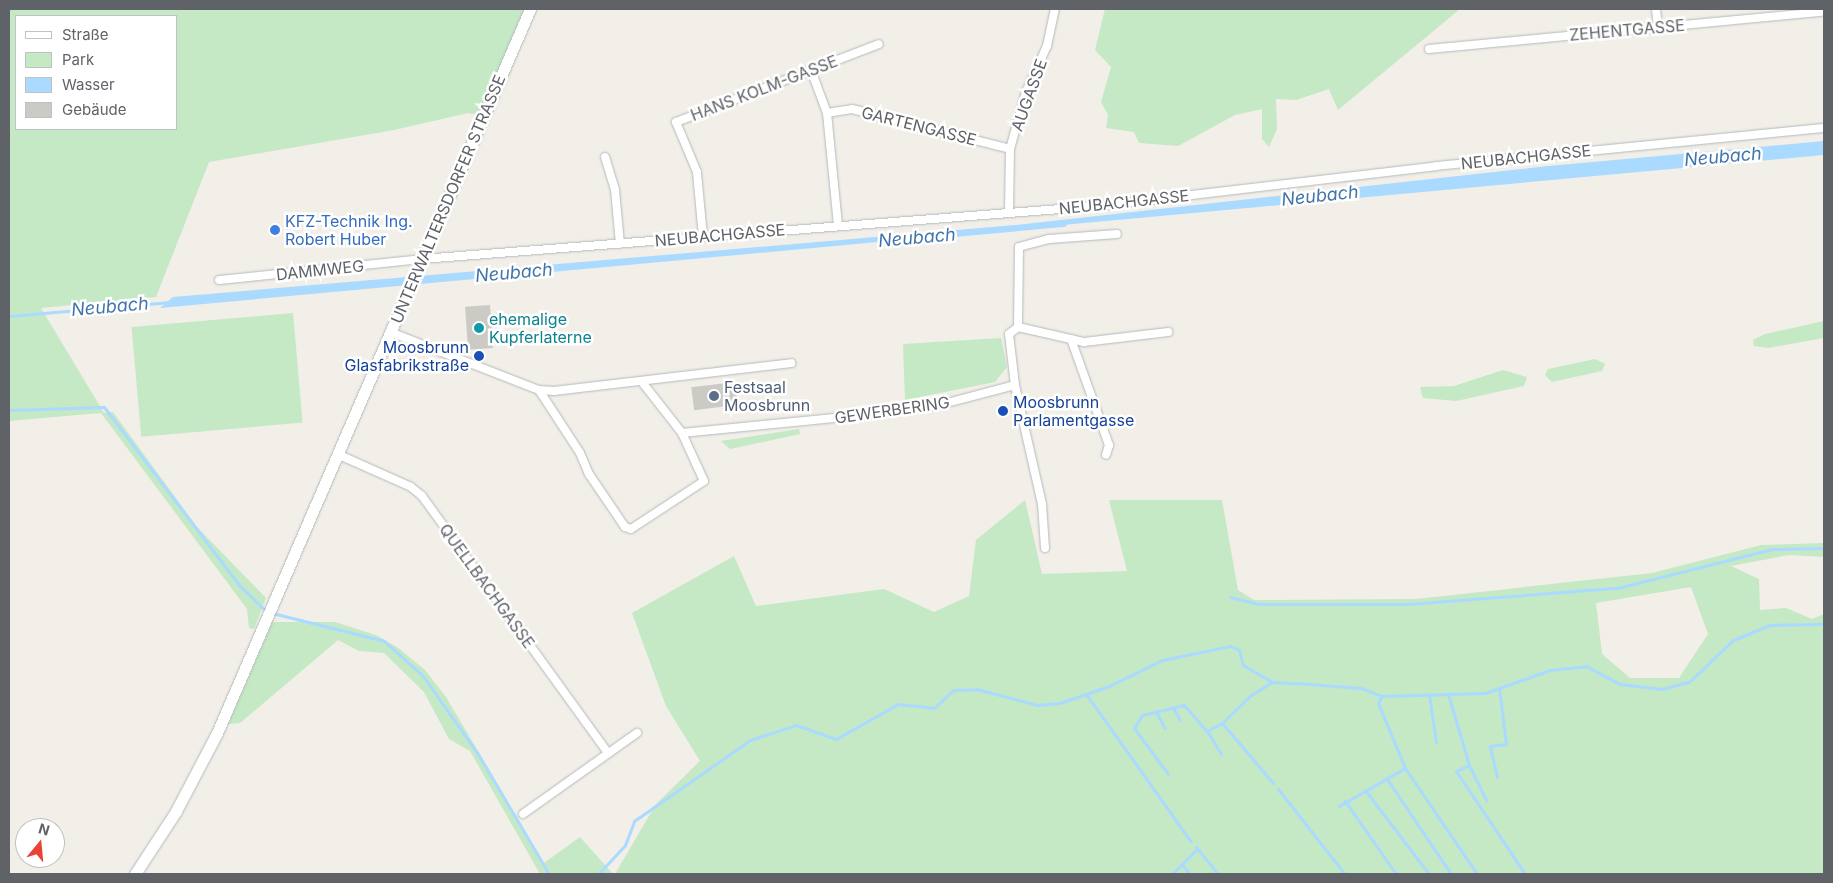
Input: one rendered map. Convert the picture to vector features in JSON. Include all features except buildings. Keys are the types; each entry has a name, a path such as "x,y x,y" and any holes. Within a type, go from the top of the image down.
{"main road":[{"name":"UNTERWALTERSDORFER STRASSE","path":"135,874 176,811 217,733 530,9"}],"street":[{"name":"AUGASSE","path":"1009,212 1010,148 1026,92 1047,46 1056,9"},
{"path":"1656,9 1658,28"},
{"name":"ZEHENTGASSE","path":"1429,49 1824,12"},
{"name":"HANS KOLM-GASSE","path":"703,237 697,172 676,122 879,44"},
{"path":"811,70 827,113 838,225"},
{"name":"GARTENGASSE","path":"827,113 852,109 1010,148"},
{"name":"NEUBACHGASSE","path":"422,259 1098,206 1436,166 1824,128"},
{"path":"605,157 615,190 620,244"},
{"path":"1045,548 1042,504 1015,385 1009,334 1018,326 1019,247 1049,239 1117,234"},
{"name":"DAMMWEG","path":"219,280 422,259"},
{"path":"1018,326 1084,342 1168,332"},
{"path":"390,332 539,390 642,382 791,363"},
{"path":"1071,339 1108,445 1106,455"},
{"path":"539,390 580,453 589,474 625,527 630,529 704,481 682,433 642,382"},
{"name":"GEWERBERING","path":"682,433 894,412 942,404 1015,385"},
{"name":"QUELLBACHGASSE","path":"336,454 412,487 422,496 608,753"},
{"path":"523,814 637,733"}],"green space":[{"path":"9,9 526,9 480,115 468,113 394,130 209,162 156,297 41,308 104,413 113,412 197,527 266,598 254,629 249,628 247,609 101,413 9,421"},
{"path":"1105,9 1460,9 1338,110 1329,89 1296,100 1276,99 1277,129 1269,147 1262,139 1262,109 1235,115 1178,146 1139,143 1134,132 1106,128 1108,115 1101,102 1111,67 1095,50"},
{"path":"293,313 303,423 141,437 132,327"},
{"path":"1824,321 1824,338 1768,348 1754,346 1753,340 1765,334"},
{"path":"1001,338 1007,367 995,382 905,400 903,344"},
{"path":"1595,359 1605,364 1602,371 1552,382 1545,375 1548,369"},
{"path":"1503,370 1527,377 1524,386 1456,401 1423,398 1420,387 1454,386"},
{"path":"799,429 800,434 730,449 721,441"},
{"path":"1025,500 1042,574 1127,571 1109,500 1222,500 1238,590 1254,600 1416,599 1652,573 1761,545 1824,543 1824,557 1789,555 1731,566 1759,579 1760,610 1786,608 1812,619 1824,614 1824,874 615,874 656,804 700,761 666,706 632,613 734,556 756,606 884,589 934,612 969,596 976,540","holes":["1691,587 1708,634 1679,678 1630,678 1602,654 1596,603"]},
{"path":"272,622 335,622 376,635 397,647 425,670 446,697 544,863 580,837 613,874 540,874 470,751 449,739 424,692 384,653 359,651 338,640 240,723 228,724"}],"water":[{"path":"1824,141 1824,155 160,308 173,297 1015,225 1548,166"}],"waterway":[{"name":"Neubach","path":"931,237 1064,225"},
{"name":"Neubach","path":"9,316 170,302"},
{"path":"9,410 104,407 240,586 266,611"},
{"path":"1230,597 1258,604 1407,604 1617,588 1772,549 1824,548"},
{"path":"272,613 384,641 423,676 478,754 549,874"},
{"path":"1295,683 1361,688 1382,696 1485,693 1550,670 1586,666 1620,684 1662,689 1689,682 1733,640 1770,625 1824,624"},
{"path":"600,872 625,845 634,821 750,740 796,725 836,739 898,704 934,708 953,690 977,689 1037,705 1060,703 1109,686 1162,660 1230,646 1239,650 1243,665 1272,682 1294,683"},
{"path":"1272,682 1251,695 1222,723 1273,783"},
{"path":"1497,777 1490,746 1506,744 1499,688"},
{"path":"1086,694 1191,842"},
{"path":"1448,694 1469,765 1456,771 1525,874"},
{"path":"1429,695 1436,742"},
{"path":"1339,806 1405,768 1378,703 1382,696"},
{"path":"1168,774 1134,728 1142,715 1184,705 1207,731"},
{"path":"1173,708 1180,720"},
{"path":"1156,712 1165,728"},
{"path":"1221,754 1207,731 1222,723"},
{"path":"1469,765 1486,800"},
{"path":"1405,768 1477,874"},
{"path":"1387,779 1451,874"},
{"path":"1278,789 1345,874"},
{"path":"1365,790 1429,874"},
{"path":"1345,801 1396,874"},
{"path":"1196,847 1218,874"},
{"path":"1172,874 1197,849"},
{"path":"1182,865 1190,874"}],"place":[{"name":"KFZ-Technik Ing. Robert Huber","path":"275,230"},
{"name":"ehemalige Kupferlaterne","path":"479,328"},
{"name":"Moosbrunn Glasfabrikstraße","path":"479,356"},
{"name":"Festsaal Moosbrunn","path":"714,396"},
{"name":"Moosbrunn Parlamentgasse","path":"1003,411"}]}
